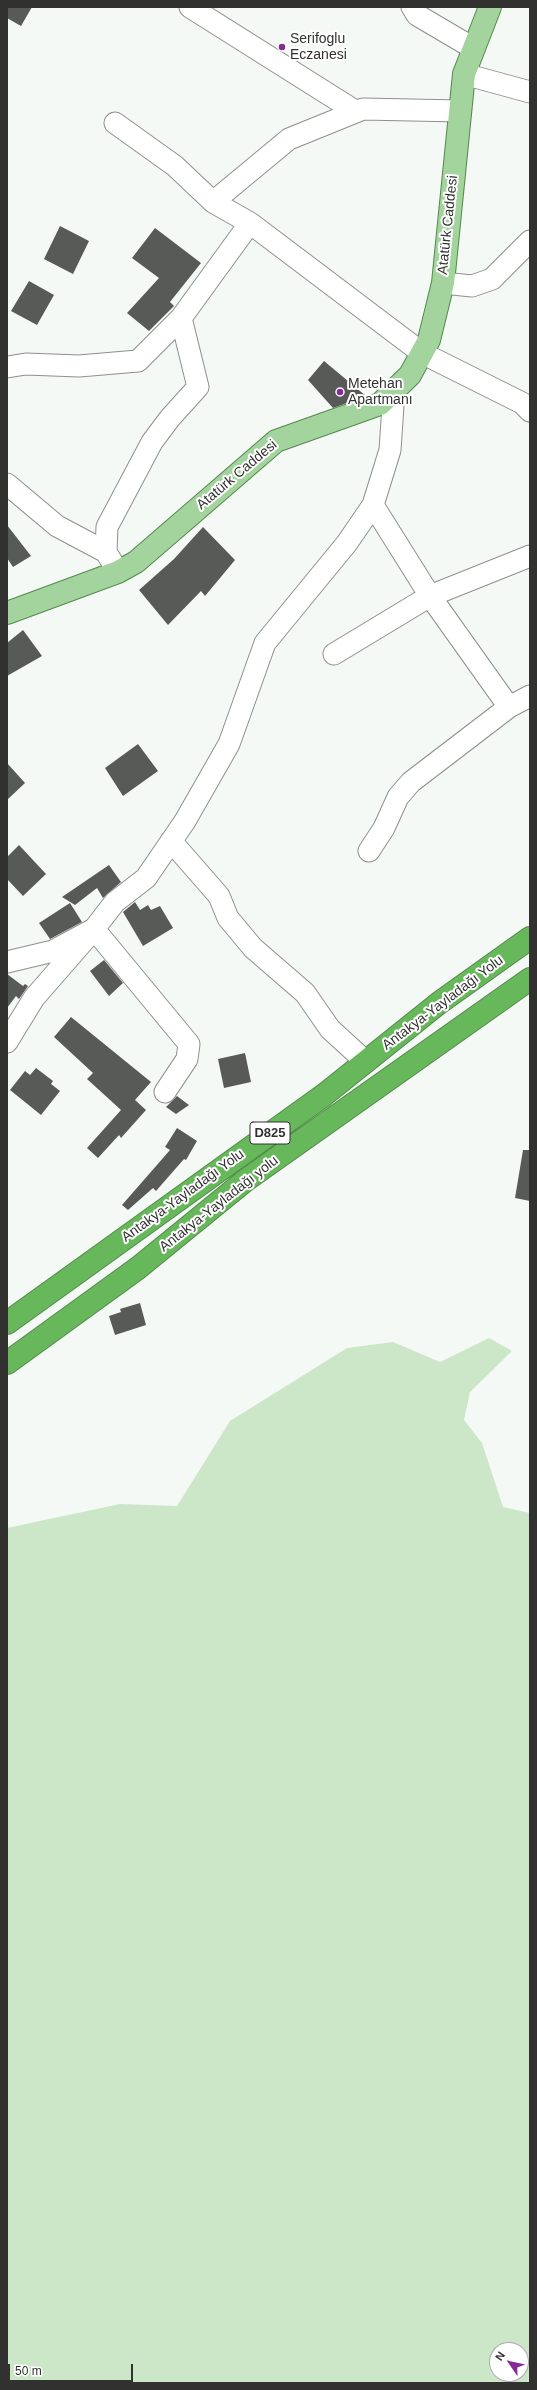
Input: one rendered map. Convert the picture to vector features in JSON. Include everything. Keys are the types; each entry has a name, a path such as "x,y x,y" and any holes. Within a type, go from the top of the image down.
{"highway":[{"name":"Antakya-Yayladağı Yolu","path":"7,1323 324,1095 439,1003 530,938"},
{"name":"Antakya-Yayladağı yolu","path":"7,1363 138,1268 246,1180 530,979"}],"main road":[{"name":"Atatürk Caddesi","path":"7,613 118,572 136,562 276,441 380,404 410,375 429,340 443,283 464,74 490,7"}],"street":[{"path":"190,7 355,111"},
{"path":"412,7 417,15 473,48"},
{"path":"464,74 530,92"},
{"path":"212,202 289,139 355,111 363,109 460,111"},
{"path":"115,123 175,166 212,202 250,223 422,353 522,403 530,411"},
{"path":"7,367 26,364 79,366 138,361 181,318 250,223"},
{"path":"443,283 472,286 492,279 530,241"},
{"path":"106,552 107,527 140,460 170,418 198,387 181,318"},
{"path":"7,1042 34,998 94,929 115,902 146,878 171,841 229,744 265,644 347,543 373,505 390,450 394,391"},
{"path":"7,484 56,526 106,552 118,572"},
{"path":"373,505 430,596 509,707"},
{"path":"334,654 430,596 530,556"},
{"path":"369,851 384,828 394,803 404,789 433,763 509,707 530,696"},
{"path":"171,841 219,896 228,918 253,948 305,993 330,1029 366,1062"},
{"path":"7,962 53,951 94,929"},
{"path":"94,929 189,1044 187,1059 165,1092"}],"green space":[{"path":"489,1338 512,1351 470,1392 464,1420 482,1443 503,1507 530,1513 530,2383 7,2383 7,1528 120,1504 177,1506 230,1421 347,1348 393,1342 440,1362"}],"building":[{"path":"7,7 32,7 21,26 7,18"},
{"path":"60,226 89,241 73,274 44,259"},
{"path":"155,228 201,263 170,302 174,306 149,331 127,313 159,278 132,258"},
{"path":"29,281 54,295 37,325 11,311"},
{"name":"Metehan Apartmanı","path":"324,361 366,396 333,408 308,380"},
{"path":"7,525 31,556 13,567 7,558"},
{"path":"203,527 235,560 205,596 201,591 168,625 139,590 174,559"},
{"path":"23,630 42,656 7,676 7,643"},
{"path":"138,744 158,771 123,796 105,768"},
{"path":"7,763 25,783 7,800"},
{"path":"19,845 46,874 23,896 7,879 7,857"},
{"path":"109,865 121,882 103,898 97,888 75,905 62,897"},
{"path":"135,902 140,910 148,905 151,910 160,906 173,928 143,946 123,912"},
{"path":"70,903 82,922 50,939 39,923"},
{"path":"104,960 123,983 109,996 90,971"},
{"path":"7,974 23,986 25,984 28,986 19,999 16,996 7,1008"},
{"path":"71,1017 151,1082 135,1100 146,1110 121,1138 119,1135 98,1158 87,1148 121,1110 87,1079 93,1073 54,1037"},
{"path":"245,1053 251,1082 224,1088 218,1059"},
{"path":"36,1068 53,1081 51,1084 60,1091 41,1115 10,1090 25,1071 30,1075"},
{"path":"177,1096 189,1105 176,1114 166,1107"},
{"path":"177,1128 197,1141 186,1160 184,1159 156,1191 153,1188 128,1210 122,1205 170,1150 165,1147"},
{"path":"523,1150 530,1150 530,1201 515,1198"},
{"path":"140,1303 146,1325 115,1335 109,1316 121,1312 120,1309"}],"place":[{"name":"Serifoglu Eczanesi","path":"282,47"},
{"name":"Metehan Apartmanı","path":"340,392"}]}
